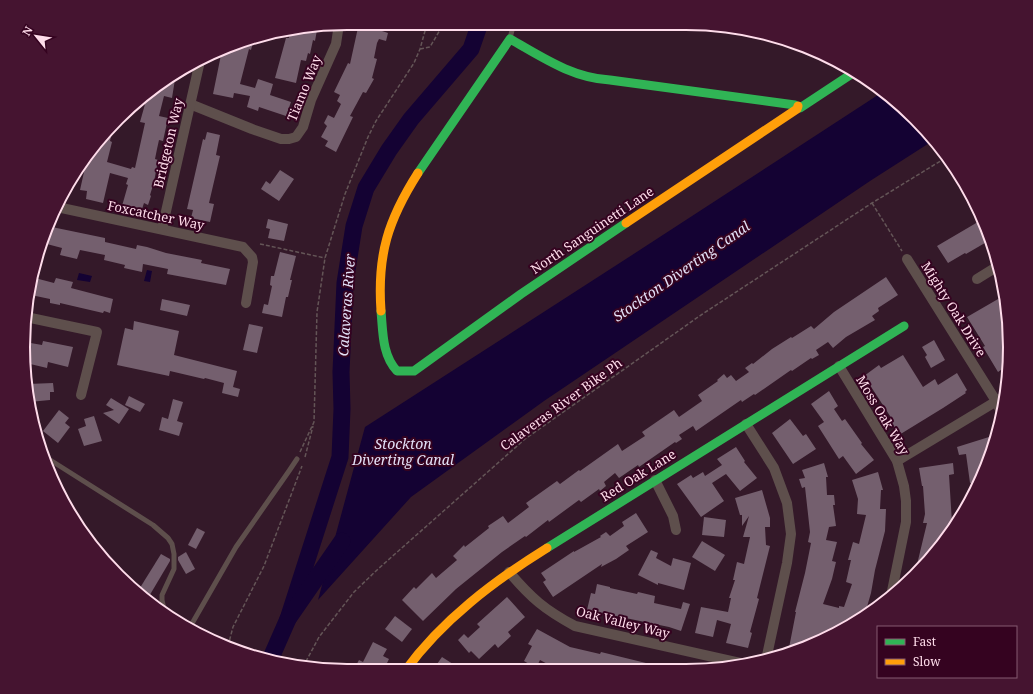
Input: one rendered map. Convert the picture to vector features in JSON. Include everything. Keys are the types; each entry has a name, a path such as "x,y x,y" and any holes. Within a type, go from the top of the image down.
{"street":[{"name":"Tiamo Way","path":"190,104 281,139 289,140 296,137 303,127 311,100 336,44 338,30"},
{"path":"510,39 549,61 579,75 592,79 610,80 778,102 799,107"},
{"name":"North Sanguinetti Lane","path":"510,39 413,181 404,196 389,231 383,252 380,271 380,291 384,341 387,357 392,367 397,371 414,371 521,294 799,107 850,75"},
{"name":"Bridgeton Way","path":"162,229 199,67"},
{"name":"Foxcatcher Way","path":"62,208 243,247 249,252 253,262 246,303"},
{"name":"Mighty Oak Drive","path":"907,259 998,405"},
{"path":"977,279 993,269"},
{"path":"32,317 97,332 81,395"},
{"name":"Red Oak Lane","path":"410,664 421,650 460,612 509,572 904,326"},
{"name":"Moss Oak Way","path":"839,366 897,461 904,486 906,522 893,587"},
{"path":"897,461 996,401"},
{"path":"746,424 774,468 787,503 791,534 787,563 767,653"},
{"path":"655,480 673,516 676,530"},
{"name":"Oak Valley Way","path":"509,572 524,590 538,603 555,615 575,626 730,661"}],"lane":[{"path":"510,39 512,30"},
{"path":"192,624 236,547 297,459"},
{"path":"51,461 152,525 168,538 172,544 174,568 162,595 163,605"}],"path":[{"path":"305,457 314,422 318,312 325,258 345,194 368,138 376,121 414,63 420,49 425,30"},
{"path":"420,49 430,47 440,30"},
{"name":"Calaveras River Bike Ph","path":"306,661 319,637 354,592 525,439 701,315 872,203 942,160"},
{"path":"872,203 907,259"},
{"path":"260,244 325,258"},
{"path":"297,459 314,422"},
{"path":"229,641 233,627 264,566 296,484 302,464"}],"water":[{"name":"Stockton Diverting Canal","path":"878,95 910,123 928,144 870,181 544,401 411,497 318,600 365,427"},
{"path":"147,270 152,271 150,282 144,281"},
{"path":"79,273 92,276 90,282 77,280"}],"building":[{"path":"357,30 382,30 388,33 386,41 379,39 377,43 374,58 377,59 372,78 374,79 366,93 363,92 350,116 353,117 336,152 325,146 328,141 321,137 327,126 324,123 328,115 334,118 341,104 337,101 340,95 334,92 348,63 350,64"},
{"path":"317,32 310,54 308,53 306,61 301,60 296,83 275,78 286,38 289,38 289,35"},
{"path":"252,45 251,50 249,49 240,84 255,88 258,79 273,84 270,95 291,102 286,116 259,107 258,111 247,107 250,96 234,93 233,98 213,94 221,57"},
{"path":"175,81 172,98 164,96 159,116 168,118 163,141 159,140 155,159 158,160 148,205 144,203 141,212 122,206 128,185 126,184 128,178 110,173 103,203 86,199 87,191 80,190 85,169 111,136 110,141 112,142 107,162 131,169 132,167 135,168 145,123 140,122 145,103"},
{"path":"207,132 220,135 216,155 220,156 209,203 214,204 210,222 191,218 193,210 187,209 203,139 205,140"},
{"path":"280,170 294,179 279,201 261,189 266,181 270,184"},
{"path":"268,219 288,224 284,241 268,238 270,229 266,228"},
{"path":"977,222 985,243 948,263 937,246"},
{"path":"54,227 105,238 105,242 136,249 137,245 147,247 166,253 202,260 201,263 230,269 226,285 167,274 168,269 143,264 142,272 124,268 125,265 104,260 105,255 80,250 77,259 60,255 62,248 47,244"},
{"path":"280,252 296,256 290,280 292,280 288,297 286,297 282,317 262,313 264,304 268,305 272,286 270,285 271,276 274,276"},
{"path":"886,277 898,295 878,308 879,311 872,316 875,320 846,337 833,348 828,342 816,350 819,355 812,359 811,358 792,371 791,370 755,395 754,394 742,402 741,400 696,431 693,426 679,435 682,439 676,443 675,442 639,467 638,465 619,478 615,473 604,482 606,486 600,491 599,489 581,502 579,500 549,522 548,520 526,537 525,536 502,552 456,589 423,621 402,600 414,587 416,589 432,573 436,578 457,560 453,556 464,545 465,547 489,528 488,526 503,516 508,523 529,507 526,503 557,481 560,484 618,444 622,451 645,436 642,432 674,410 679,417 702,401 698,395 718,381 717,380 724,374 727,378 731,375 736,381 749,372 745,368 752,363 753,364 772,349 811,326 814,329 834,312"},
{"path":"56,278 73,282 71,288 113,299 110,313 104,311 103,313 60,303 60,305 50,303 50,299 34,296 38,279 54,283"},
{"path":"162,299 190,305 187,316 160,310"},
{"path":"999,299 1003,347 1002,369 998,372 983,347 985,346 967,317"},
{"path":"134,321 179,331 174,355 237,371 233,387 240,389 238,397 222,393 224,383 170,371 169,376 117,365 125,328 133,330"},
{"path":"249,324 263,327 257,353 243,350"},
{"path":"934,340 945,360 931,368 925,357 927,355 922,347"},
{"path":"43,341 73,347 68,367 48,362 47,368 31,364 30,343 42,345"},
{"path":"903,355 923,387 935,379 938,385 957,373 967,390 965,392 966,393 899,435 890,420 892,419 864,376 879,365 881,368"},
{"path":"53,383 54,392 50,392 50,400 35,401 33,384"},
{"path":"829,391 838,406 834,409 842,421 845,419 862,443 861,444 874,460 856,474 843,456 839,459 818,426 824,422 811,404"},
{"path":"129,396 145,404 140,412 125,405"},
{"path":"111,398 129,409 119,424 103,413 114,410 106,405"},
{"path":"173,399 183,402 177,421 183,423 179,436 159,430 162,417 168,419"},
{"path":"59,410 69,418 65,423 70,427 58,443 43,431"},
{"path":"94,416 102,441 84,446 78,429 86,426 84,419"},
{"path":"790,419 803,436 806,434 816,449 793,464 772,433"},
{"path":"989,437 979,468 972,483 970,483 966,454 959,455 957,447"},
{"path":"736,447 745,461 744,462 757,478 740,491 726,474 712,483 724,501 701,517 677,484 691,475 693,478 703,472 705,476 722,465 717,459"},
{"path":"824,463 828,477 826,477 827,495 834,495 835,505 833,505 836,526 829,527 826,540 837,542 832,561 836,562 832,579 823,604 839,608 839,606 844,607 852,584 846,582 851,560 848,560 853,542 859,544 866,515 857,514 858,499 852,480 878,472 883,490 881,490 880,509 886,509 885,531 867,607 844,622 807,640 789,647 795,612 811,543 808,542 810,532 805,487 802,488 799,479 805,478 802,470"},
{"path":"953,463 954,474 949,475 952,520 917,563 927,523 923,523 925,514 923,486 919,468"},
{"path":"762,490 770,518 770,527 765,527 766,545 770,546 757,598 759,599 750,632 752,633 748,648 726,643 731,624 717,620 713,637 695,633 701,607 728,612 731,598 729,598 735,580 733,580 737,562 744,564 750,537 743,537 749,516 742,526 742,515 740,515 735,498"},
{"path":"636,513 648,532 626,546 629,550 616,559 601,567 602,564 553,597 543,582 546,580 541,573 574,551 601,537 600,536 606,532 610,536 624,526 622,522"},
{"path":"704,517 726,520 724,537 702,535"},
{"path":"197,528 205,532 196,549 188,545"},
{"path":"702,541 725,555 715,571 692,557"},
{"path":"651,550 658,553 656,558 671,566 673,558 691,563 684,590 658,583 658,585 638,575"},
{"path":"186,552 195,569 186,574 178,560 178,557"},
{"path":"161,554 170,559 150,595 140,587"},
{"path":"597,584 637,594 638,592 655,596 654,603 681,609 683,602 690,604 681,631 669,627 587,610 591,593 595,594"},
{"path":"507,597 525,617 508,632 511,636 498,648 495,644 479,659 471,651 469,653 458,640 464,634 468,638 480,627 477,624"},
{"path":"395,616 412,629 402,642 385,629"},
{"path":"537,629 570,647 600,654 601,652 649,664 547,664 540,660 538,664 529,664 524,661 532,646 528,644"},
{"path":"373,642 387,649 383,656 389,659 386,664 357,664 359,660 363,662"},
{"path":"442,657 453,664 437,664"}],"waterway":[{"name":"Calaveras River","path":"288,619 340,457 342,409 341,372 345,283 354,226 366,188 389,150 411,119 471,49 478,30"},
{"name":"Calaveras River","path":"272,655 288,619 342,541"}],"traffic: fast":[{"path":"418,173 510,39 558,66 583,75 795,105 800,108 850,75"},
{"path":"381,311 384,343 388,358 397,371 414,371 521,294 626,223"},
{"path":"547,548 904,326"}],"traffic: slow":[{"path":"626,223 797,109 798,106"},
{"path":"381,311 381,272 387,239 399,207 418,173"},
{"path":"411,664 435,635 452,618 489,588 547,548"}]}
